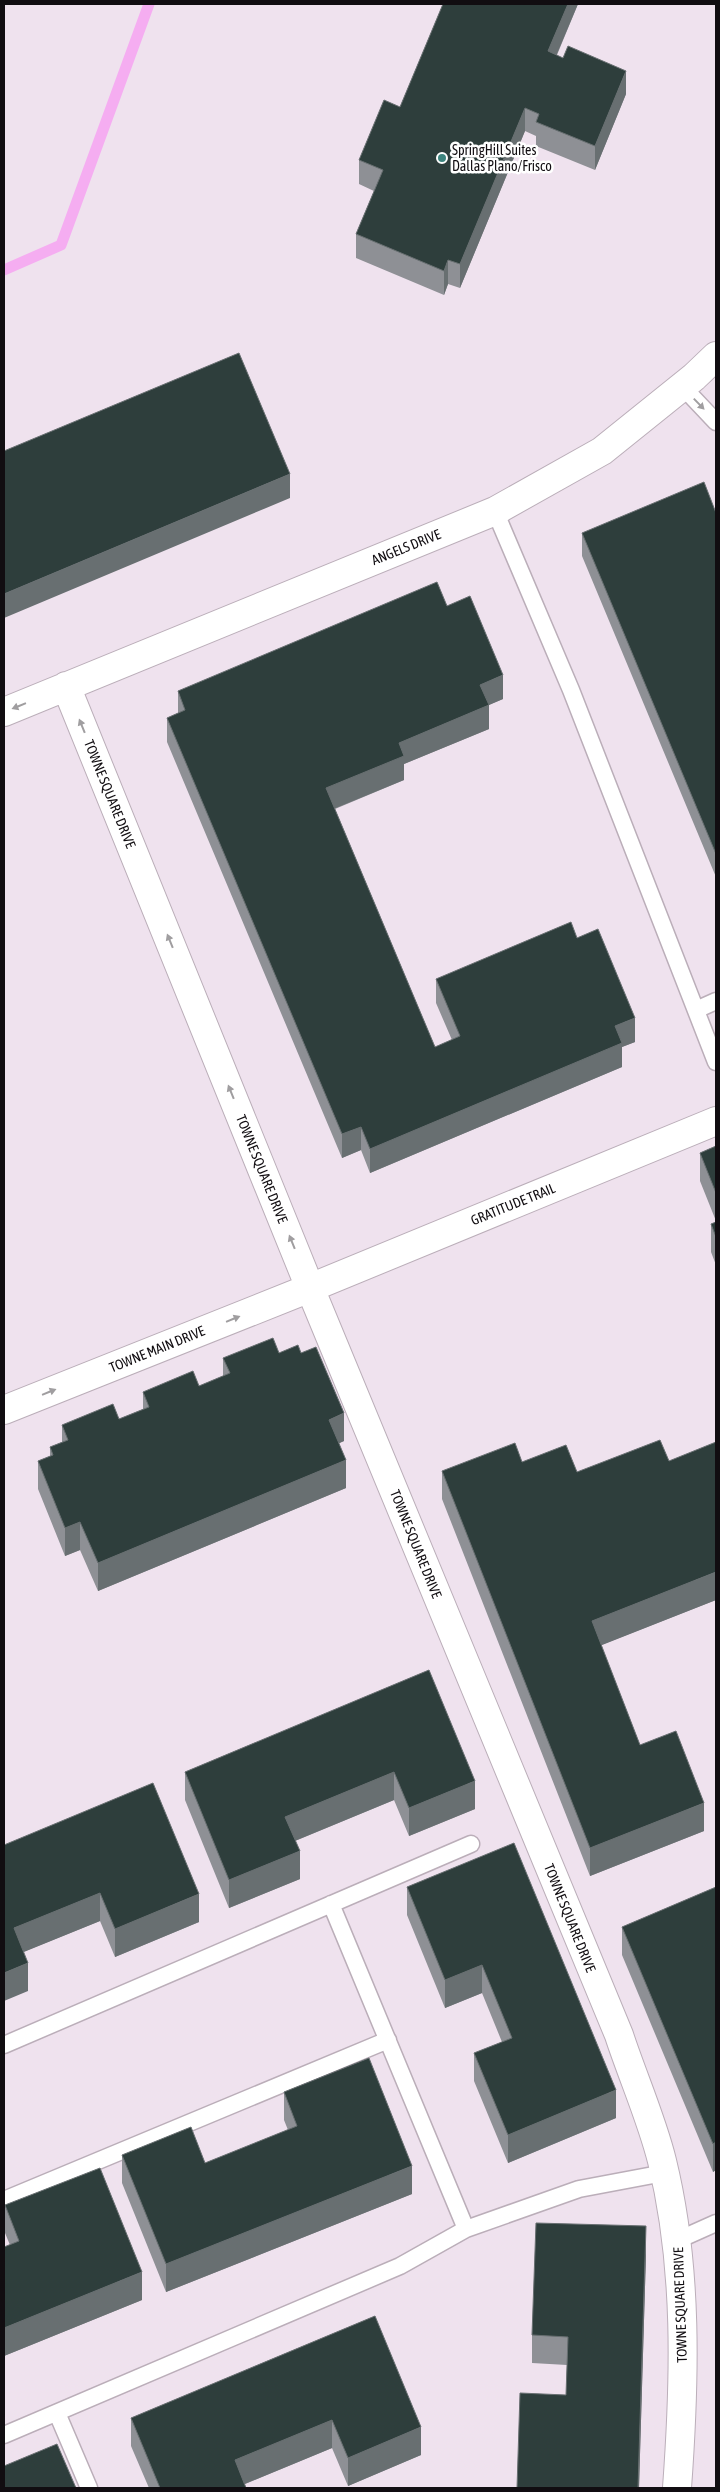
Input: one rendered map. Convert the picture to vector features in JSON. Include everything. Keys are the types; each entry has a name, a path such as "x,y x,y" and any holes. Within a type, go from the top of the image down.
{"street":[{"name":"ANGELS DRIVE","path":"66,686 495,511 602,451 716,356"},
{"path":"4,712 66,686"},
{"name":"TOWNE SQUARE DRIVE","path":"66,686 310,1288 618,2035 662,2161 678,2240 684,2403 677,2488"},
{"name":"GRATITUDE TRAIL","path":"310,1288 716,1121"},
{"name":"TOWNE MAIN DRIVE","path":"4,1410 310,1288"}],"lane":[{"path":"682,386 716,422"},
{"path":"495,511 571,690 716,1062"},
{"path":"696,1010 716,1001"},
{"path":"4,2045 471,1844"},
{"path":"331,1904 466,2229"},
{"path":"4,2200 388,2040"},
{"path":"4,2435 400,2266 466,2229 579,2189 664,2173"},
{"path":"678,2240 716,2223"},
{"path":"56,2413 89,2488"}],"building":[{"name":"SpringHill Suites Dallas Plano/Frisco","path":"443,4 568,4 548,51 563,58 568,46 626,71 595,146 536,122 539,114 525,108 460,264 448,260 444,271 356,234 383,170 359,160 384,100 400,107"},
{"path":"239,353 290,474 4,594 4,451"},
{"path":"704,482 716,513 716,854 582,533"},
{"path":"437,582 447,606 470,596 503,675 480,685 489,705 399,743 404,756 326,788 435,1047 460,1036 436,979 571,922 577,938 598,929 635,1018 615,1026 622,1043 370,1149 361,1127 342,1134 167,718 185,710 178,691"},
{"path":"716,1146 716,1193 700,1153"},
{"path":"716,1222 716,1237 711,1224"},
{"path":"273,1338 279,1353 298,1345 301,1353 316,1347 344,1413 329,1420 346,1460 98,1563 80,1522 65,1528 38,1461 53,1455 50,1447 68,1440 62,1425 113,1404 119,1419 149,1407 143,1392 193,1371 199,1386 230,1373 223,1358"},
{"path":"660,1440 669,1461 716,1442 716,1572 592,1621 640,1745 676,1731 704,1803 590,1848 442,1471 515,1443 522,1462 566,1445 577,1472"},
{"path":"429,1670 475,1781 409,1808 394,1772 285,1817 300,1851 229,1880 185,1772"},
{"path":"153,1783 199,1894 115,1929 100,1893 14,1928 28,1963 4,1973 4,1845"},
{"path":"514,1843 616,2090 508,2135 474,2053 512,2038 482,1965 445,1980 407,1887"},
{"path":"716,1887 716,2142 713,2144 622,1927"},
{"path":"369,2058 412,2166 166,2264 122,2155 191,2127 205,2163 297,2126 284,2092"},
{"path":"100,2168 142,2272 4,2328 4,2247 19,2241 5,2205"},
{"path":"536,2223 646,2226 638,2488 517,2488 520,2393 566,2395 568,2337 532,2335"},
{"path":"375,2316 421,2427 348,2458 332,2420 235,2460 246,2488 160,2488 131,2418"},
{"path":"57,2444 76,2488 4,2488 4,2466"}],"waterway":[{"path":"4,270 61,245 149,4"}],"place":[{"name":"SpringHill Suites Dallas Plano/Frisco","path":"442,158"}]}
